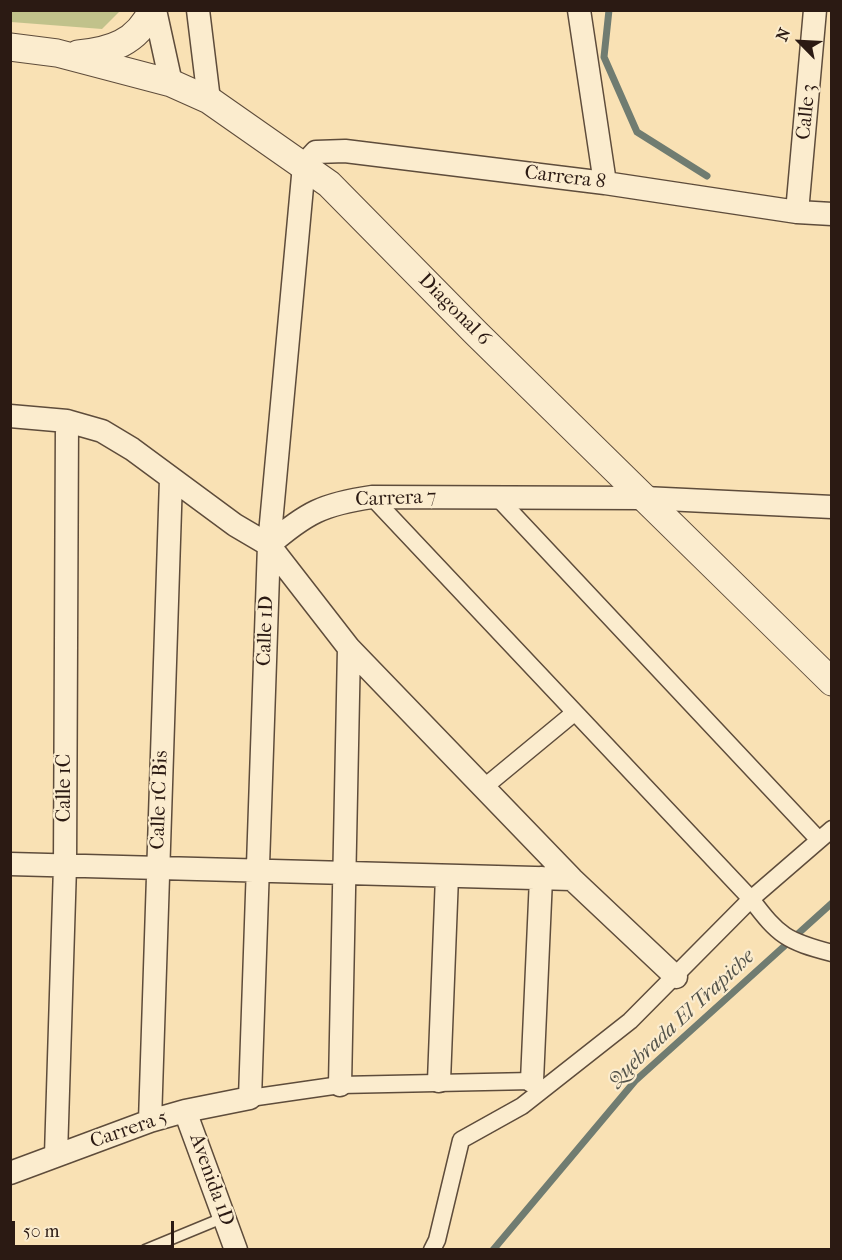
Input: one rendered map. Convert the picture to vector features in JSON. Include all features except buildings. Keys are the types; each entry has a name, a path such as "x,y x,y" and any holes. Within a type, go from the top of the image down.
{"street":[{"path":"62,55 103,52 116,48 136,34 153,10"},
{"path":"153,10 171,82"},
{"path":"198,10 209,100"},
{"path":"579,10 605,183"},
{"name":"Calle 3","path":"797,213 815,10"},
{"name":"Diagonal 6","path":"10,47 62,55 171,82 209,100 329,184 831,682"},
{"name":"Carrera 8","path":"304,165 316,152 345,151 605,183 797,213 831,214"},
{"name":"Calle 1D","path":"250,1098 269,545 304,165"},
{"path":"10,416 67,421 102,431 132,449 235,525 269,545 349,648 482,789 572,879 676,977"},
{"name":"Calle 1C","path":"56,1155 65,866 67,421"},
{"name":"Calle 1C Bis","path":"150,1121 171,479"},
{"path":"372,497 751,899 775,931 804,946 831,953"},
{"name":"Carrera 7","path":"269,545 313,511 330,504 372,497 644,498 831,507"},
{"path":"432,1250 437,1240 461,1140 522,1106 630,1021 751,899 825,834 497,497"},
{"path":"340,1085 347,874 349,648"},
{"path":"482,789 574,713"},
{"path":"10,864 572,879"},
{"path":"439,1082 447,876"},
{"path":"250,1098 340,1085 532,1082 541,878"},
{"name":"Carrera 5","path":"10,1173 150,1121 185,1111 250,1098"},
{"name":"Avenida 1D","path":"185,1111 236,1250"}],"lane":[{"path":"145,1250 225,1217"}],"green space":[{"path":"11,10 120,11 102,29 11,22"}],"waterway":[{"path":"609,10 604,57 637,132 707,176"},
{"name":"Quebrada El Trapiche","path":"493,1250 635,1081 832,903"}]}
